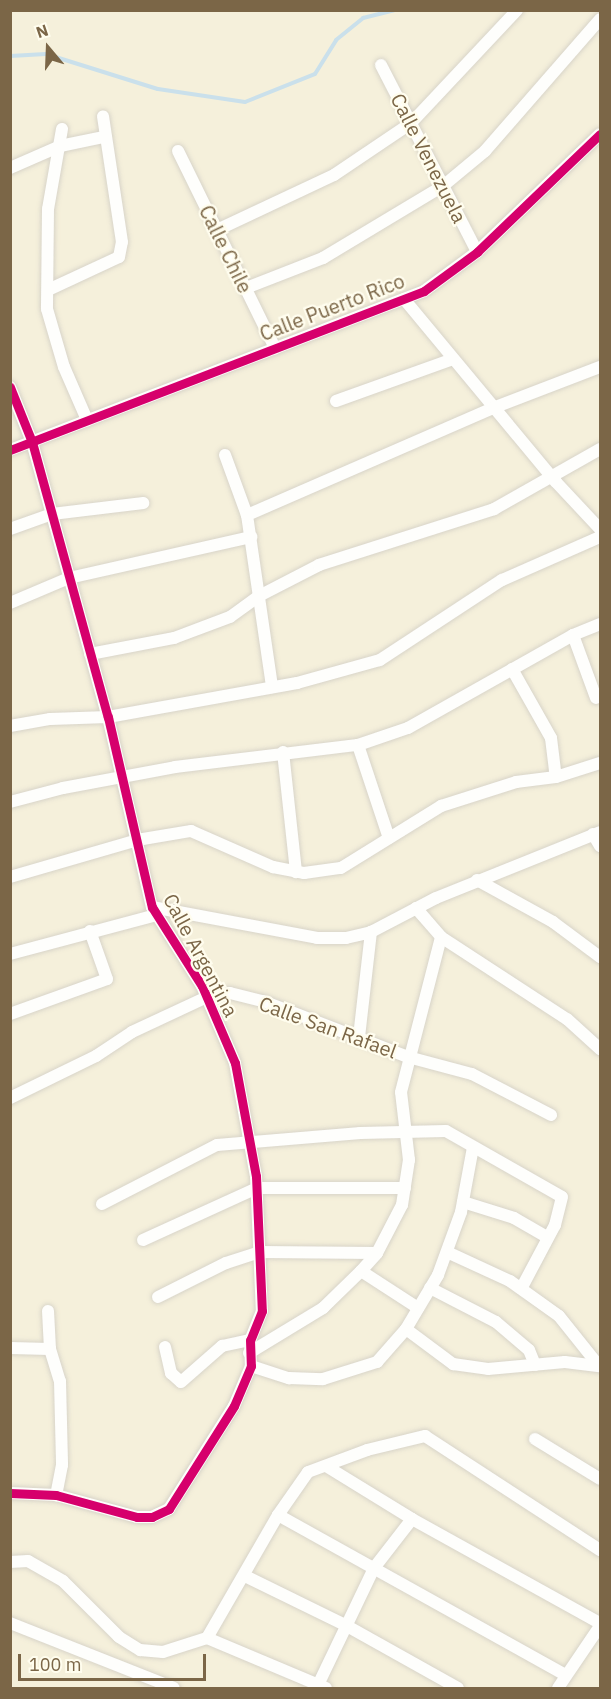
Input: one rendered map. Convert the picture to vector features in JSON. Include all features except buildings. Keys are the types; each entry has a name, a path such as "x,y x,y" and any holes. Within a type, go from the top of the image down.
{"street":[{"path":"217,230 334,175 411,123 517,10"},
{"path":"246,288 323,258 443,186 485,151 600,19"},
{"name":"Calle Venezuela","path":"381,65 477,252"},
{"path":"48,290 119,257 122,242 104,137 103,116"},
{"path":"63,129 48,209 45,259 47,309 64,367 87,420"},
{"name":"Calle Puerto Rico","path":"10,450 424,291 477,252 600,134"},
{"path":"10,168 60,146 104,137"},
{"name":"Calle Chile","path":"178,150 275,348"},
{"path":"404,299 550,475 600,529"},
{"path":"336,401 453,360"},
{"path":"247,514 493,408 600,368"},
{"name":"Calle Argentina","path":"10,387 32,442 108,717 120,779 154,911 207,997 235,1063 257,1188 262,1311 250,1346"},
{"path":"90,654 174,638 230,617 259,596 320,565 494,508 600,449"},
{"path":"225,455 247,514 272,687"},
{"path":"10,529 52,514 144,502"},
{"path":"10,603 69,578 251,537"},
{"path":"10,726 50,718 108,717 272,687 380,660 502,580 600,537"},
{"path":"10,802 63,788 175,767 283,752 358,745 408,728 573,635 600,624"},
{"path":"573,635 596,698"},
{"path":"512,669 551,738 556,777"},
{"path":"358,745 389,838"},
{"path":"283,752 296,872"},
{"path":"10,877 137,840 191,831 273,867 296,872 341,868 441,806 516,782 556,777 600,763"},
{"path":"10,954 154,911 316,938 346,938 371,932 477,880 597,833 600,846"},
{"path":"477,880 554,922 600,957"},
{"path":"416,908 441,937 567,1019 600,1049"},
{"path":"10,1014 108,979 90,931"},
{"path":"359,1037 371,932"},
{"path":"165,1347 171,1372 181,1382 222,1346 250,1346 322,1308 361,1271 377,1252 402,1205 409,1160 403,1130 400,1092 441,937"},
{"name":"Calle San Rafael","path":"10,1098 96,1056 132,1032 207,997 230,993 263,1001 408,1057 472,1074 551,1115"},
{"path":"102,1204 217,1145 249,1140 403,1130 446,1131 562,1197 555,1225 521,1289"},
{"path":"251,1366 289,1378 323,1380 377,1362 406,1329 430,1288 447,1252 463,1202 473,1148"},
{"path":"143,1240 257,1188 405,1188"},
{"path":"463,1202 514,1218 547,1237"},
{"path":"158,1297 226,1263 260,1252 377,1252"},
{"path":"447,1252 521,1289 559,1316 600,1366"},
{"path":"361,1271 418,1308"},
{"path":"430,1288 496,1322 529,1350 535,1365"},
{"path":"48,1311 50,1349 60,1381 62,1465 56,1495"},
{"path":"406,1329 453,1364 488,1369 565,1362 600,1366"},
{"path":"10,1493 56,1495 137,1517 152,1517 169,1509 234,1406 251,1366 250,1346"},
{"path":"10,1348 50,1349"},
{"path":"207,1638 245,1576 278,1515 308,1472 367,1450 424,1436 600,1550"},
{"path":"535,1439 600,1479"},
{"path":"326,1467 412,1519 600,1624 565,1674 558,1689"},
{"path":"278,1515 565,1674"},
{"path":"10,1562 28,1562 63,1581 119,1637 140,1650 163,1652 207,1638 322,1687 347,1626 375,1568 412,1519"},
{"path":"245,1576 347,1626 458,1689"},
{"path":"10,1623 174,1689"}],"shaded area":[{"path":"11,11 600,11 600,1688 11,1688"}],"waterway":[{"path":"10,56 46,54 158,89 245,102 315,74 336,40 363,18 394,10"}],"cycle path":[{"path":"10,450 424,291 477,252 600,134"},
{"path":"10,387 32,442 108,717 152,907 202,986 235,1063 256,1176 262,1311 250,1340 251,1366 234,1406 169,1509 152,1517 137,1517 56,1495 10,1493"}]}
